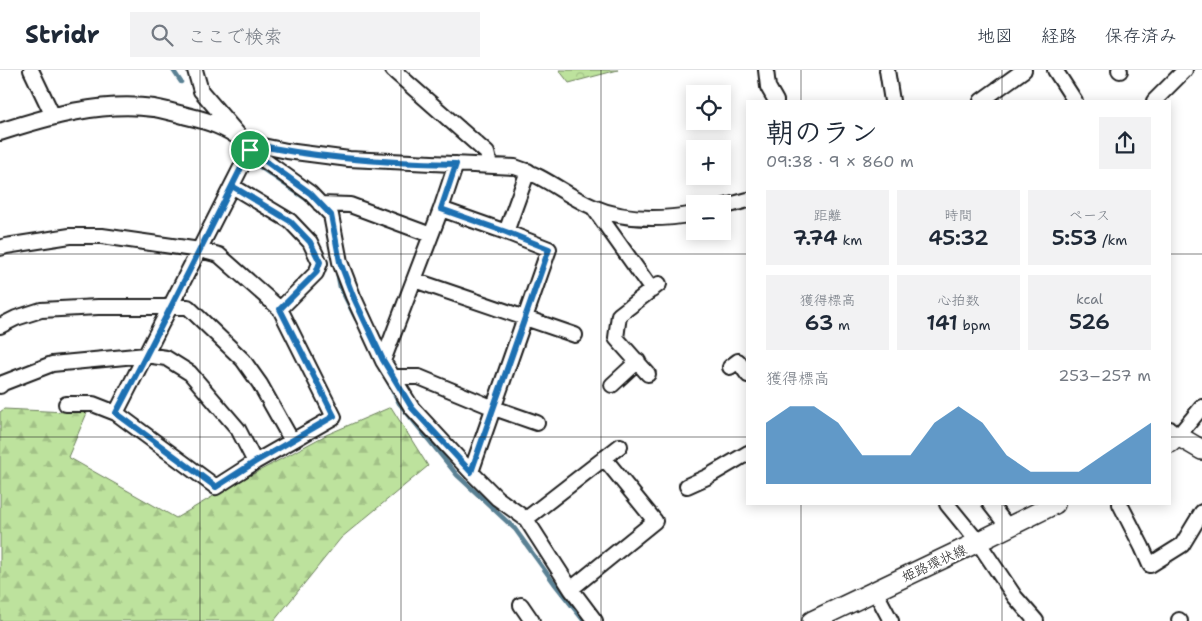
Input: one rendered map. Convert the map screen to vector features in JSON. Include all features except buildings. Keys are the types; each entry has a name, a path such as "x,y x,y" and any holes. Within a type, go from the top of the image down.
{"main road":[{"path":"1173,436 1202,450"},
{"name":"姫路環状線","path":"812,621 839,615 875,591 1051,505"}],"street":[{"path":"32,70 53,116"},
{"path":"195,70 201,91 248,148 349,159 515,167 542,177 593,207 623,217 652,218 686,215"},
{"path":"393,70 487,153 490,165"},
{"path":"766,70 768,87 775,100"},
{"path":"887,70 892,100"},
{"path":"982,100 1024,70"},
{"path":"1055,70 1074,100"},
{"path":"1155,100 1185,70"},
{"path":"0,132 53,116 96,108 154,108 212,123 234,132 248,148 310,193 331,215 340,262 353,296 383,360 412,408 496,498 526,519 571,589 595,621"},
{"path":"116,413 232,186 248,148"},
{"path":"383,360 441,209 456,164"},
{"path":"506,232 528,171"},
{"path":"232,186 290,221 310,242 320,262 316,273 280,309"},
{"path":"731,205 746,201"},
{"path":"320,204 350,205 431,235"},
{"path":"593,207 656,287 619,315 616,338 648,374"},
{"path":"441,209 549,249 471,472"},
{"path":"0,248 70,236 102,236 200,250 219,255 280,309 334,416 216,487 116,413 93,404 66,404"},
{"path":"414,280 574,335"},
{"path":"0,326 16,318 41,310 98,307 188,307 243,360 260,384 292,440"},
{"path":"0,386 3,383 52,364 146,355 166,358 190,373 238,429 255,462"},
{"path":"612,385 638,361"},
{"path":"730,367 738,361 746,372"},
{"path":"393,378 419,377 536,423"},
{"path":"1173,436 1202,407"},
{"path":"526,519 620,446"},
{"path":"687,486 707,477 746,454"},
{"path":"571,589 655,521 604,458"},
{"path":"948,505 978,542 1015,597 1036,621"},
{"path":"991,505 1008,527"},
{"path":"1121,505 1150,565 1182,545 1202,512"},
{"path":"875,591 892,621"},
{"path":"521,605 532,621"}],"green space":[{"path":"559,70 618,70 569,83"},
{"path":"391,407 428,466 341,538 274,621 0,621 0,412 4,409 87,413 68,457 176,518 326,435"}],"waterway":[{"path":"173,70 181,82"},
{"path":"235,144 257,165 313,204"},
{"path":"337,271 340,287 356,319"},
{"path":"387,379 399,403 457,475 515,529 584,621"}],"route":[{"path":"250,150 116,413 216,487 334,416 280,309 316,273 320,262 310,242 290,221 232,186 250,150 310,193 331,215 340,262 353,296 383,360 412,408 471,472 549,249 441,209 456,164 349,159 287,151 253,144 250,150"}]}
